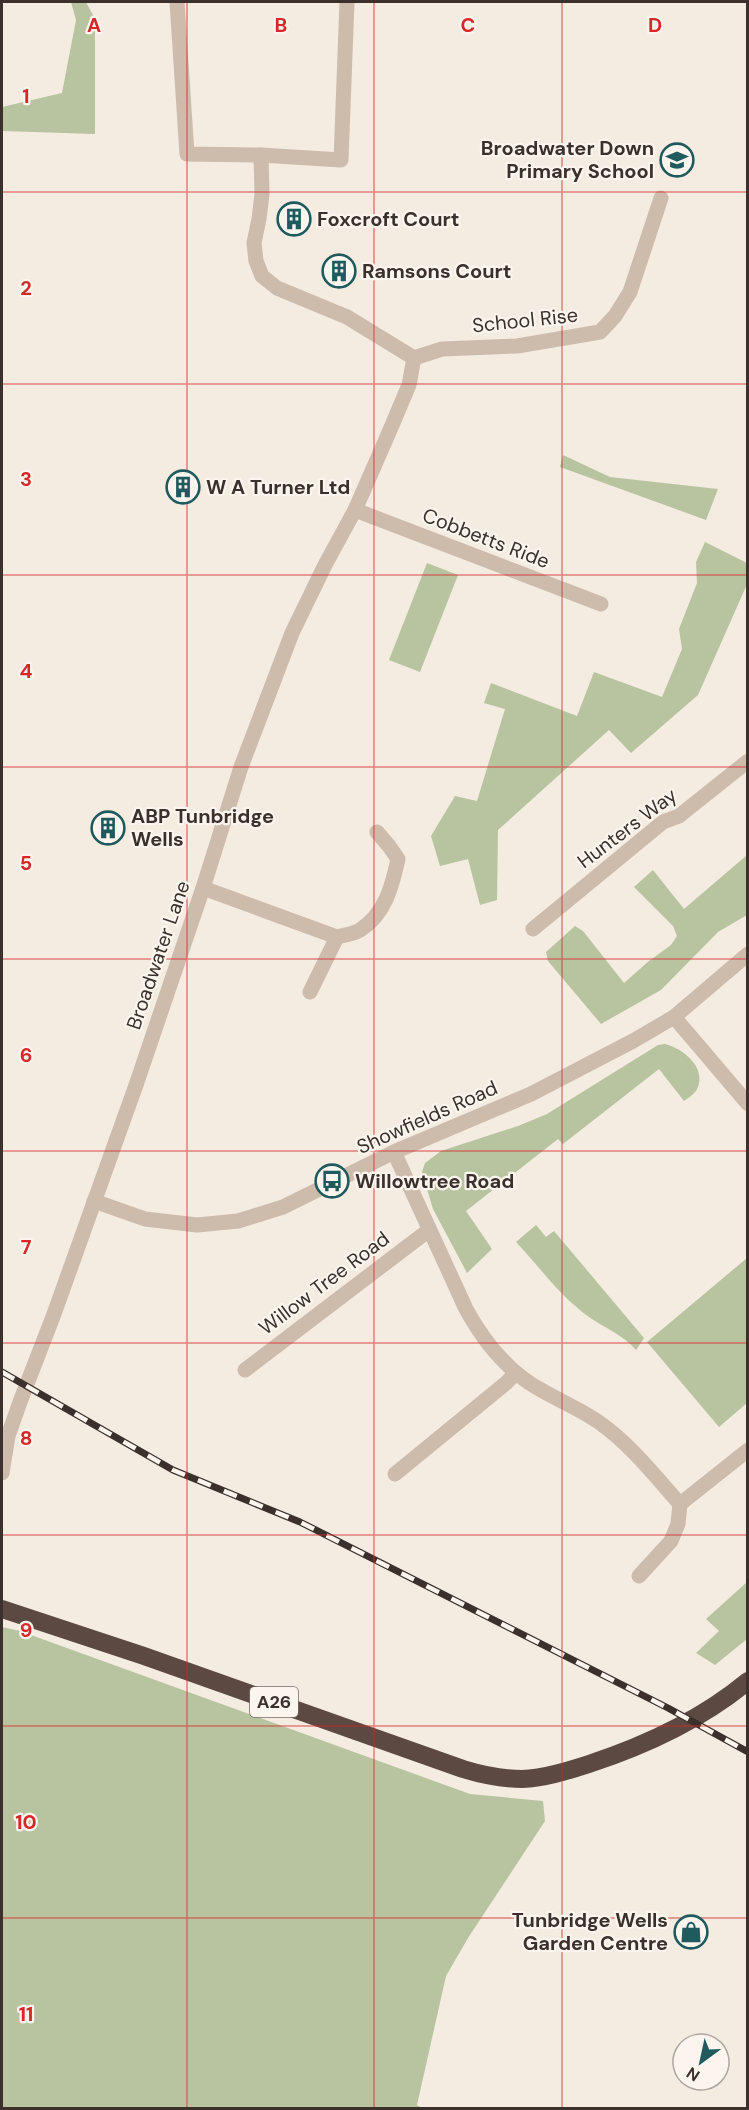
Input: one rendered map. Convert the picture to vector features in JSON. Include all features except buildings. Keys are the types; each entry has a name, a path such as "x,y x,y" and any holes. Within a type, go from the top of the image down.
{"highway":[{"name":"A26","path":"2,1609 494,1778 523,1779 549,1776 627,1752 708,1711 747,1681"}],"street":[{"path":"177,2 188,154 261,155 341,160 347,2"},
{"path":"261,155 262,194 260,219 254,243 256,261 262,276 277,288 347,318 414,358"},
{"name":"School Rise","path":"414,358 442,349 517,346 600,332 615,316 630,292 661,198"},
{"name":"Broadwater Lane","path":"2,1473 8,1436 94,1201 203,888 241,767 292,633 355,510 409,385 414,358"},
{"name":"Cobbetts Ride","path":"355,510 601,604"},
{"name":"Hunters Way","path":"533,929 663,822 679,816 747,761"},
{"path":"203,888 337,937 358,931 377,916 392,886 398,860 377,832"},
{"path":"310,992 337,937"},
{"name":"Showfields Road","path":"94,1201 145,1220 197,1225 238,1221 283,1208 394,1152 531,1094 674,1017 747,954"},
{"path":"674,1017 747,1104"},
{"path":"394,1152 478,1332 516,1373 599,1422 624,1442 680,1504"},
{"name":"Willow Tree Road","path":"245,1370 429,1230"},
{"path":"395,1474 516,1373"},
{"path":"639,1576 671,1541 678,1524 680,1504 747,1450"}],"green space":[{"path":"71,2 86,2 95,19 95,134 2,131 2,107 62,93 76,20"},
{"path":"563,455 610,477 718,489 706,520 560,467"},
{"path":"705,542 747,563 748,582 698,695 631,753 609,730 498,830 497,900 480,905 468,859 440,866 431,836 455,796 477,801 505,709 484,703 491,683 577,716 594,672 662,697 682,649 679,629 697,583 696,562"},
{"path":"427,563 458,575 420,672 389,660"},
{"path":"747,855 747,915 718,932 661,990 601,1024 548,961 546,952 575,926 583,931 624,983 671,945 677,936 673,926 634,887 653,870 684,909"},
{"path":"665,1044 686,1055 697,1068 699,1083 696,1091 684,1101 659,1069 563,1144 558,1139 466,1211 492,1249 467,1273 433,1209 422,1172 425,1163 441,1151 547,1114 658,1045"},
{"path":"536,1225 546,1237 554,1231 644,1338 636,1350 623,1338 587,1316 571,1303 516,1242"},
{"path":"747,1258 747,1403 719,1427 647,1342"},
{"path":"747,1582 747,1639 715,1665 696,1653 719,1631 706,1619"},
{"path":"2,1627 20,1631 470,1794 543,1801 545,1821 468,1938 446,1976 417,2105 422,2108 2,2108"}],"railway":[{"path":"2,1372 173,1470 300,1522 668,1708 748,1752"}],"place":[{"name":"Broadwater Down Primary School","path":"677,160"},
{"name":"Foxcroft Court","path":"294,219"},
{"name":"Ramsons Court","path":"339,271"},
{"name":"W A Turner Ltd","path":"183,487"},
{"name":"ABP Tunbridge Wells","path":"108,828"},
{"name":"Willowtree Road","path":"332,1181"},
{"name":"Tunbridge Wells Garden Centre","path":"691,1932"}]}
